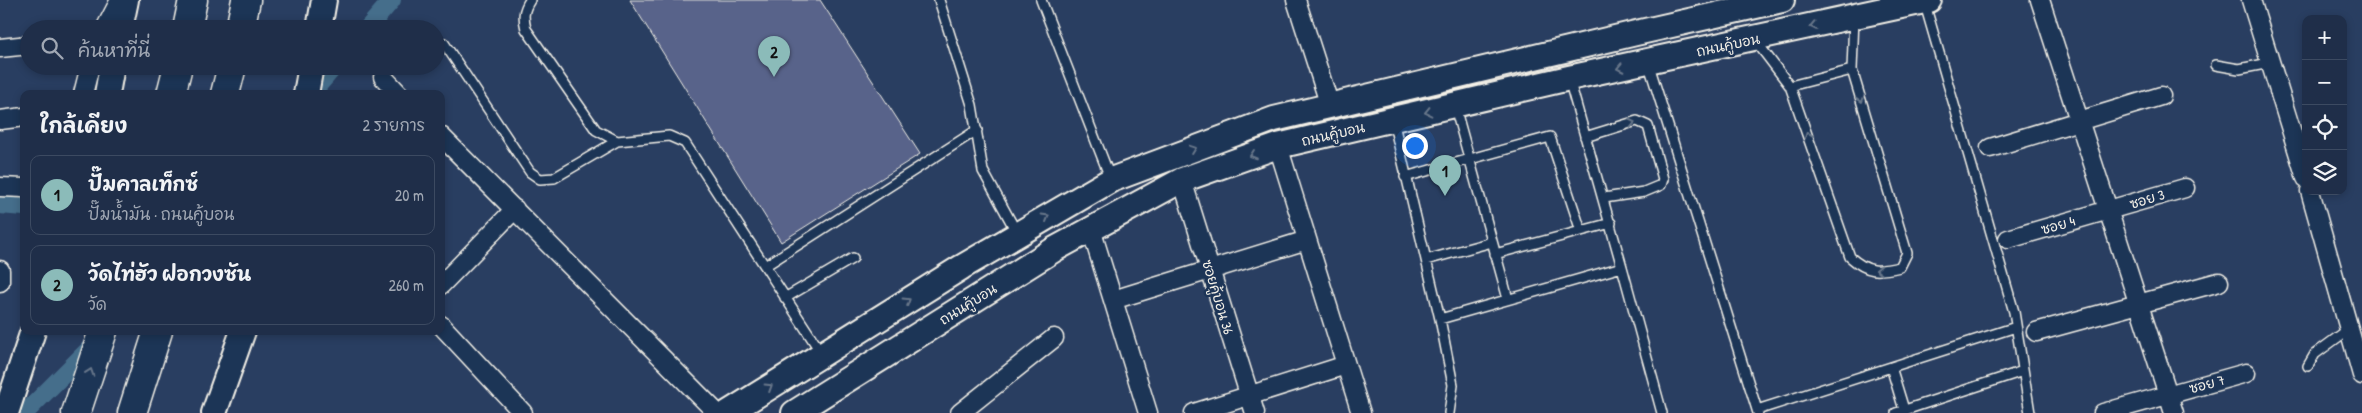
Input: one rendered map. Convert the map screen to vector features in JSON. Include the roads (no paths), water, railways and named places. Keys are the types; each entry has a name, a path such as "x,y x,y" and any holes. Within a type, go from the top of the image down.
{"highway":[{"path":"190,20 193,0"},
{"path":"242,20 246,0"},
{"path":"172,90 176,75"},
{"path":"226,90 230,75"},
{"path":"76,413 102,335"},
{"path":"132,413 157,335"}],"main road":[{"path":"122,20 126,0"},
{"path":"321,20 324,0"},
{"name":"ถนนคู้บอน","path":"728,413 1018,234 1111,180 1274,119 1782,0"},
{"name":"ถนนคู้บอน","path":"794,413 1091,229 1182,180 1278,146 1568,78 1927,1"},
{"path":"1528,59 1534,87"},
{"path":"108,90 110,75"},
{"path":"307,90 309,75"},
{"path":"6,413 32,335"},
{"path":"214,413 241,335"}],"street":[{"path":"110,20 120,0"},
{"path":"1296,0 1330,106"},
{"path":"2040,0 2174,413"},
{"path":"2251,0 2302,165"},
{"path":"0,48 20,46"},
{"path":"84,90 88,75"},
{"path":"383,77 395,90"},
{"path":"1990,148 2161,96"},
{"path":"0,120 20,118"},
{"path":"445,140 717,413"},
{"path":"1278,146 1362,413"},
{"name":"ซอยคู้บอน 36","path":"1182,180 1255,413"},
{"path":"0,187 20,188"},
{"name":"ซอย 3","path":"2109,211 2185,188"},
{"path":"2311,195 2362,375"},
{"path":"445,281 515,209"},
{"name":"ซอย 4","path":"2008,239 2109,211"},
{"path":"1091,229 1148,413"},
{"path":"1114,300 1307,240"},
{"path":"0,270 0,282"},
{"path":"2036,332 2219,282"},
{"path":"445,329 523,413"},
{"path":"960,413 1054,338"},
{"path":"1194,413 1346,365"},
{"name":"ซอย 7","path":"2103,413 2246,373"}],"lane":[{"path":"530,0 524,9 523,17 526,29 596,130 617,141"},
{"path":"940,0 972,105 983,171 1018,234"},
{"path":"1042,0 1111,180"},
{"path":"1927,1 2014,312 2027,412"},
{"path":"1754,39 1790,86 1850,257 1858,264 1874,272 1900,267 1907,253 1852,70 1854,17"},
{"path":"445,44 530,172 540,179 554,178 617,141 668,136 684,144 822,354"},
{"path":"1648,62 1758,412 2016,327"},
{"path":"2216,65 2239,69 2270,63"},
{"path":"1790,86 1852,70"},
{"path":"1568,78 1604,198 1662,413"},
{"path":"1455,105 1508,299"},
{"path":"1393,120 1440,319 1453,385 1449,413"},
{"path":"1585,137 1637,121 1648,126 1663,179 1661,185 1644,192 1604,198"},
{"path":"765,266 976,130"},
{"path":"1405,177 1550,137 1581,231"},
{"path":"1495,254 1611,223"},
{"path":"1426,260 1492,242"},
{"path":"785,298 853,258"},
{"path":"1440,319 1622,266"},
{"path":"2308,366 2315,354 2349,329"},
{"path":"1891,368 1902,412 2023,371"}],"waterway":[{"path":"375,20 392,0"},
{"path":"314,90 327,75"},
{"path":"0,205 20,207"},
{"path":"25,413 93,345"}],"place":[{"name":"วัดไท่ฮัว ฝอกวงซัน","path":"774,77"},
{"name":"ปั๊มคาลเท็กซ์","path":"1445,196"}]}
